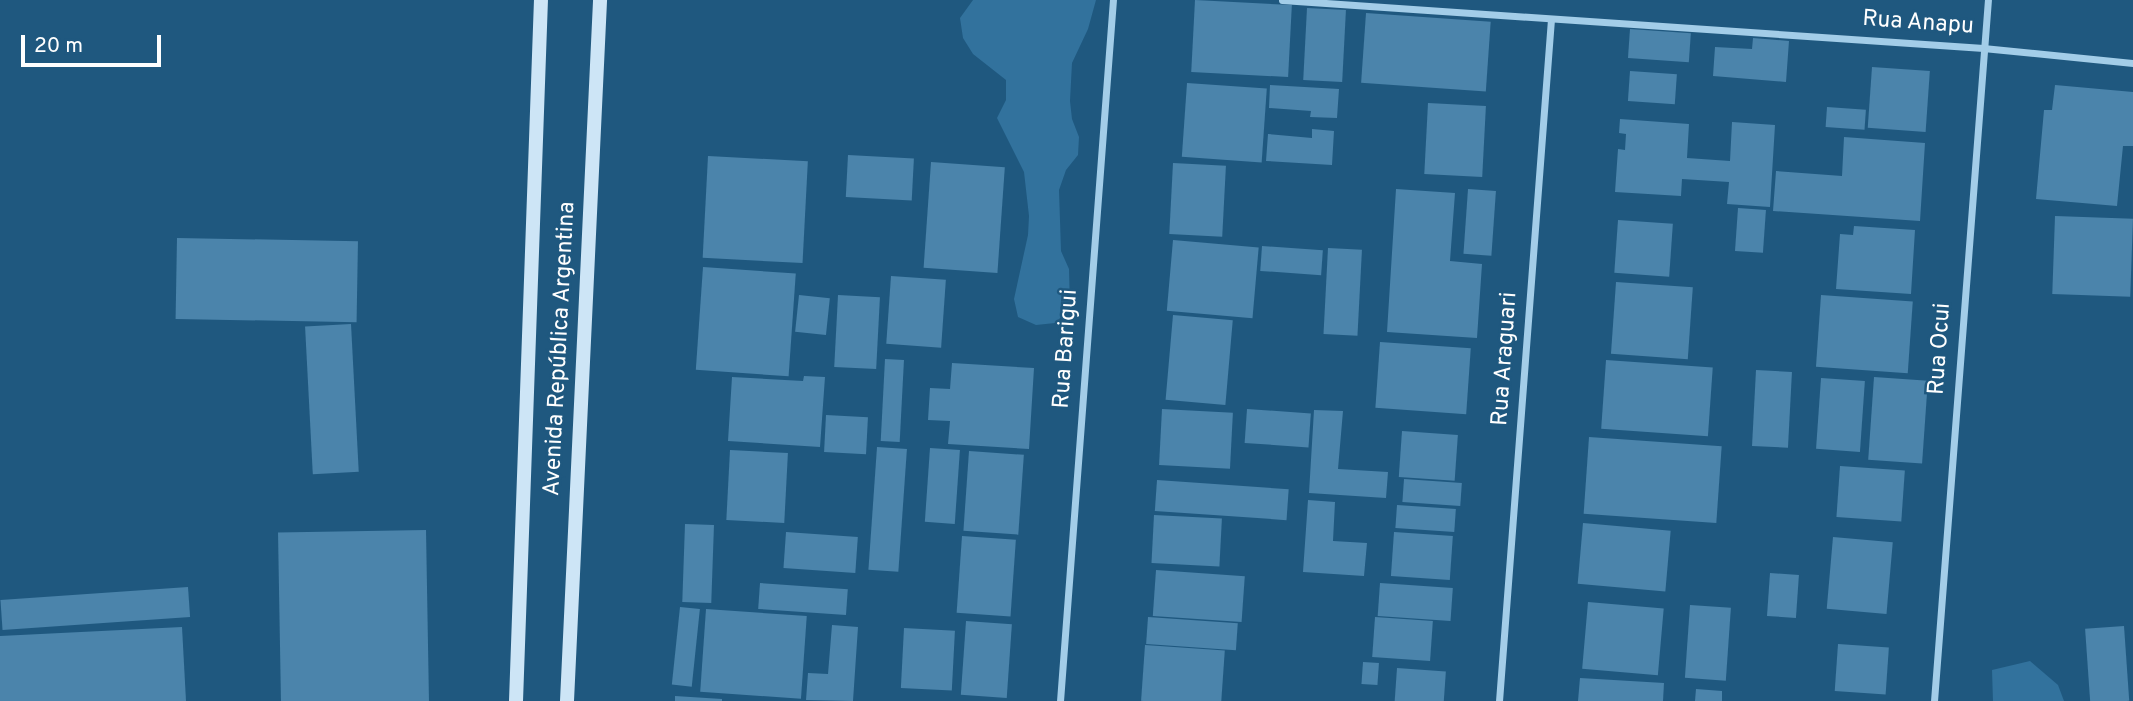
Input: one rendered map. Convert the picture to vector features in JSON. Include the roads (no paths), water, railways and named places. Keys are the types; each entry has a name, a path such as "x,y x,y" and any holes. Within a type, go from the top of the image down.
{"main road":[{"name":"Avenida República Argentina","path":"516,701 541,0"},
{"name":"Avenida República Argentina","path":"567,701 600,0"}],"street":[{"name":"Rua Barigui","path":"1060,701 1113,0"},
{"name":"Rua Anapu","path":"1282,0 1983,48 2133,63"},
{"name":"Rua Ocui","path":"1934,701 1988,0"},
{"name":"Rua Araguari","path":"1499,701 1551,19"}]}
